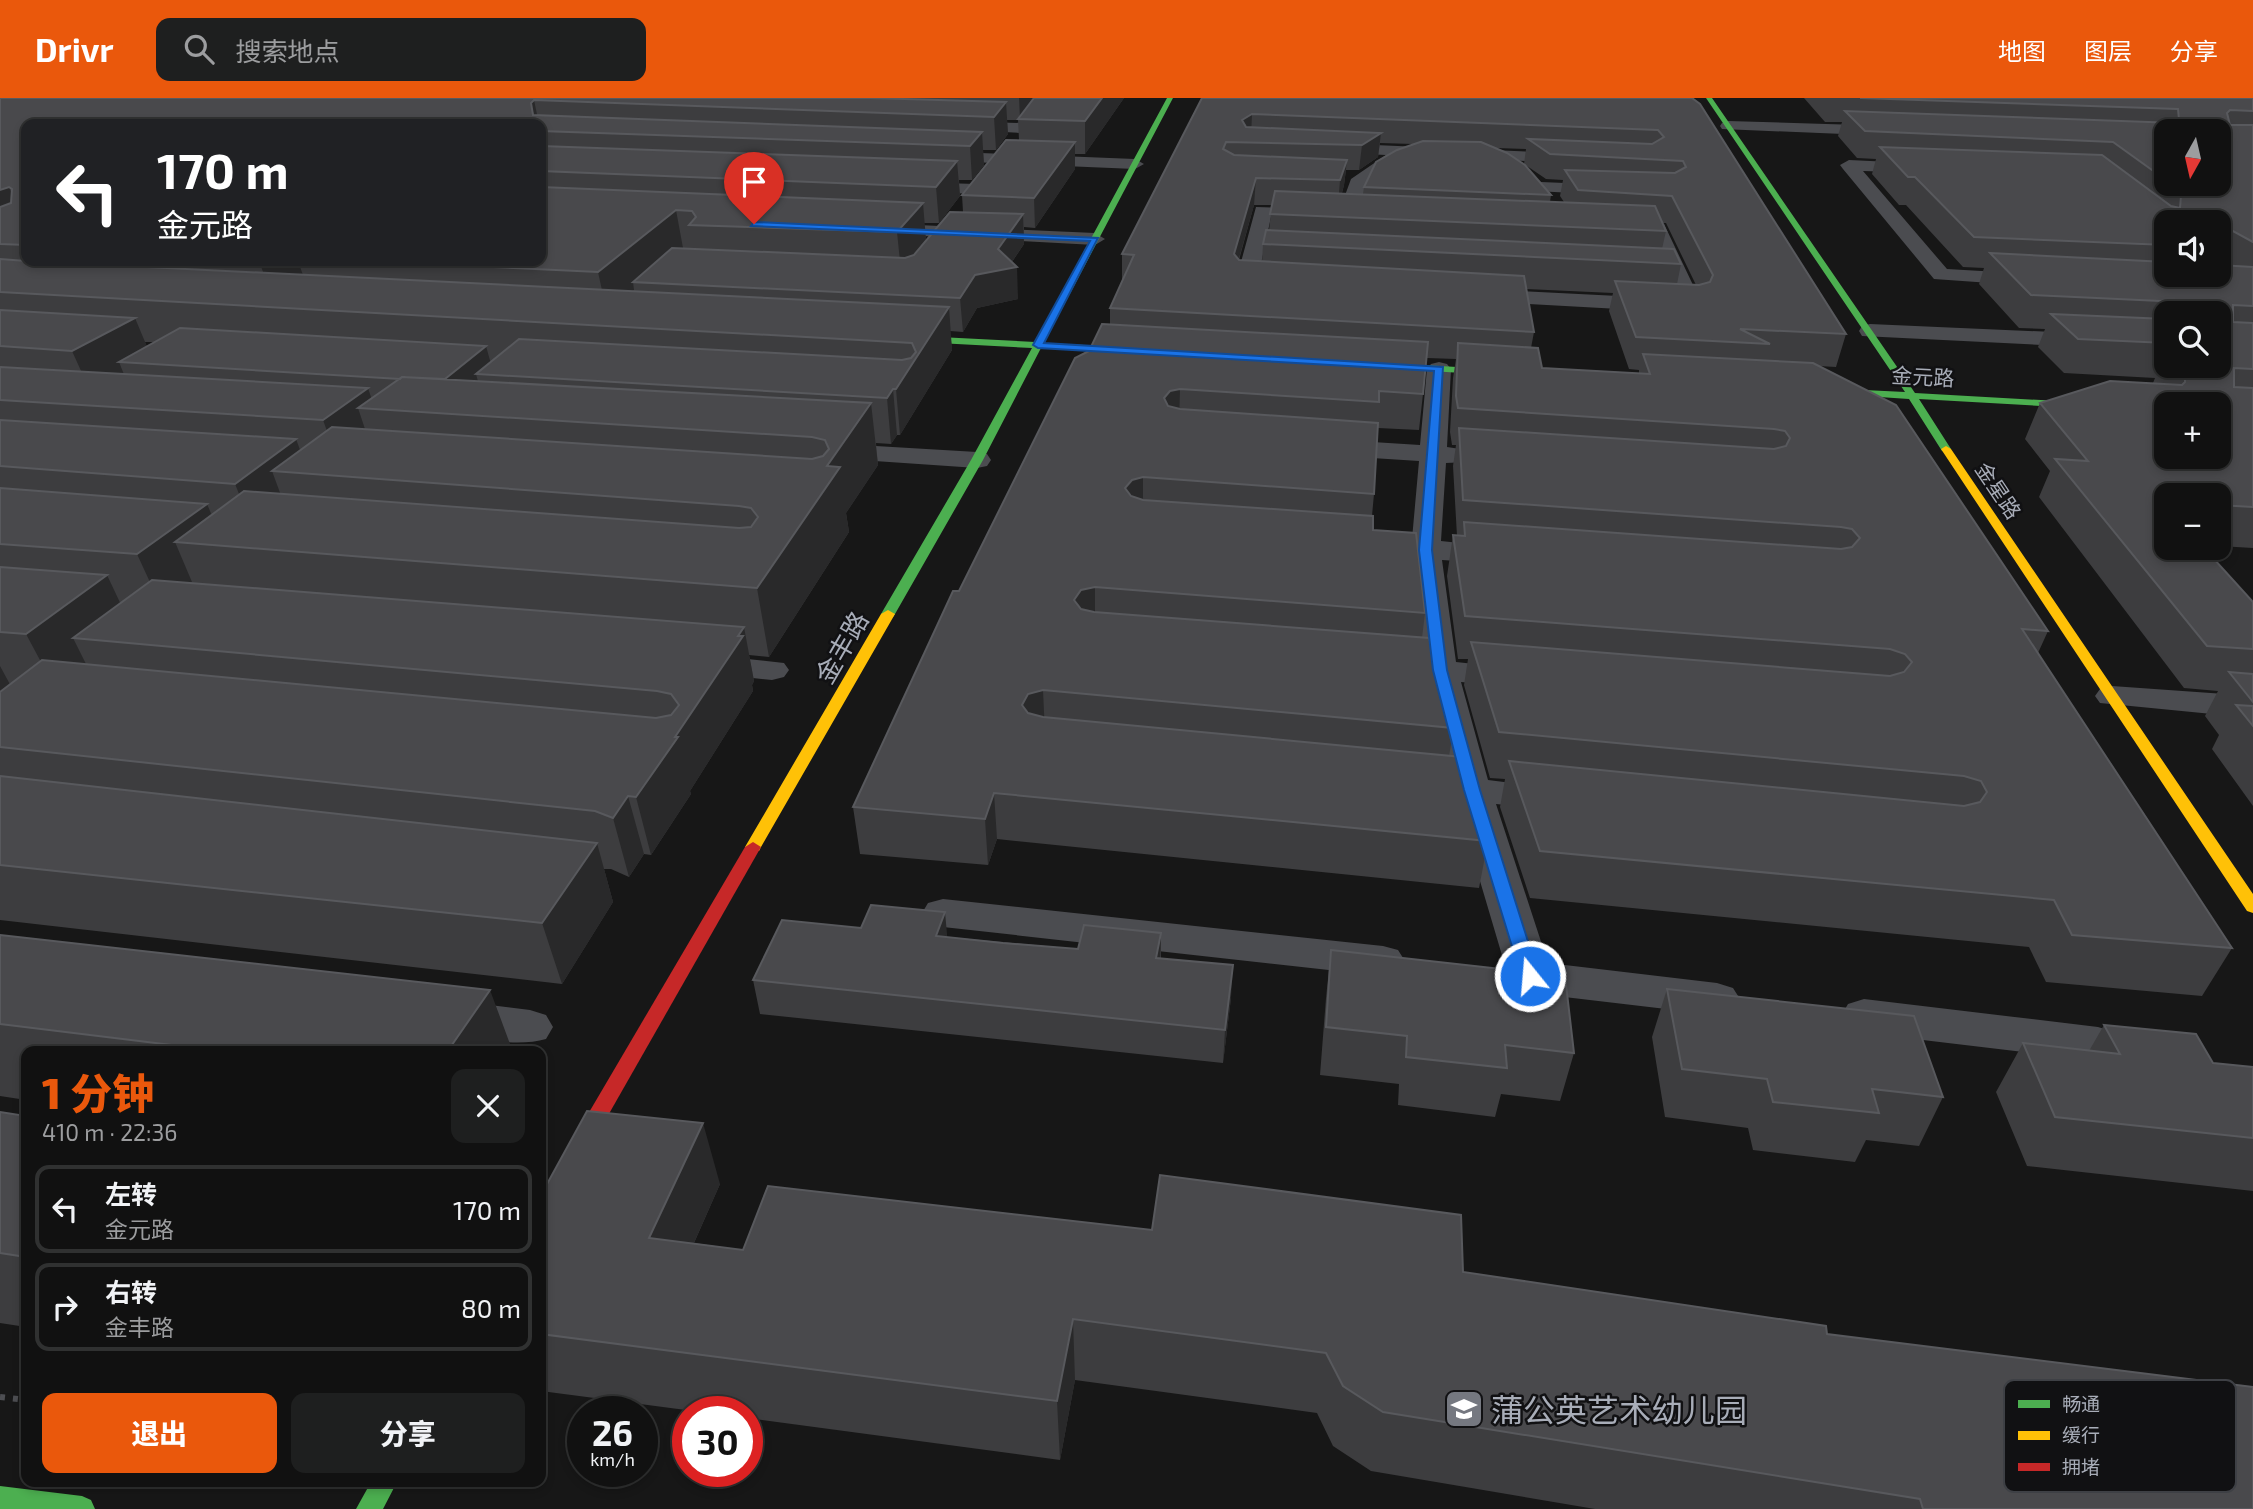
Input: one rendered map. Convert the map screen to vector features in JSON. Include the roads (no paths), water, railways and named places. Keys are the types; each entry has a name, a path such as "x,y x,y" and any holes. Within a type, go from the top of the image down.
{"street":[{"name":"金丰路","path":"546,1204 977,460 1170,98"},
{"name":"金星路","path":"1710,105 1728,126 1870,331 2253,907"},
{"path":"930,252 1035,113"},
{"path":"939,125 1022,128"},
{"path":"1728,126 1913,132"},
{"path":"1448,130 1452,152"},
{"path":"1304,147 1591,159"},
{"path":"1347,215 1357,183 1388,160 1452,152 1496,159 1517,166 1549,194 1566,224"},
{"path":"918,155 1135,164"},
{"path":"1953,169 1849,165 1941,275 2051,281"},
{"path":"1337,177 1363,178"},
{"path":"1532,179 1630,191"},
{"path":"882,186 977,189"},
{"path":"1263,211 1566,224 1657,228 1692,306 1245,284 1265,245 1263,211"},
{"path":"849,228 1095,239"},
{"path":"1645,262 1672,263"},
{"path":"1870,331 2154,343"},
{"path":"887,337 1163,352"},
{"path":"1356,364 1522,373"},
{"path":"1439,369 1426,550 1440,670 1472,790 1530,976"},
{"name":"金元路","path":"1800,390 2154,409"},
{"path":"1299,445 1487,458"},
{"path":"795,449 977,460"},
{"path":"1331,542 1536,558"},
{"path":"677,661 772,670"},
{"path":"1357,663 1549,679"},
{"path":"2112,696 2253,707"},
{"path":"1389,782 1583,801"},
{"path":"943,913 1421,965"},
{"path":"1475,971 1752,1003"},
{"path":"1821,1011 2098,1044"},
{"path":"408,1012 530,1027"},
{"path":"369,1509 382,1487"},
{"path":"0,1498 82,1509"}],"place":[{"name":"蒲公英艺术幼儿园","path":"1464,1409"}]}
